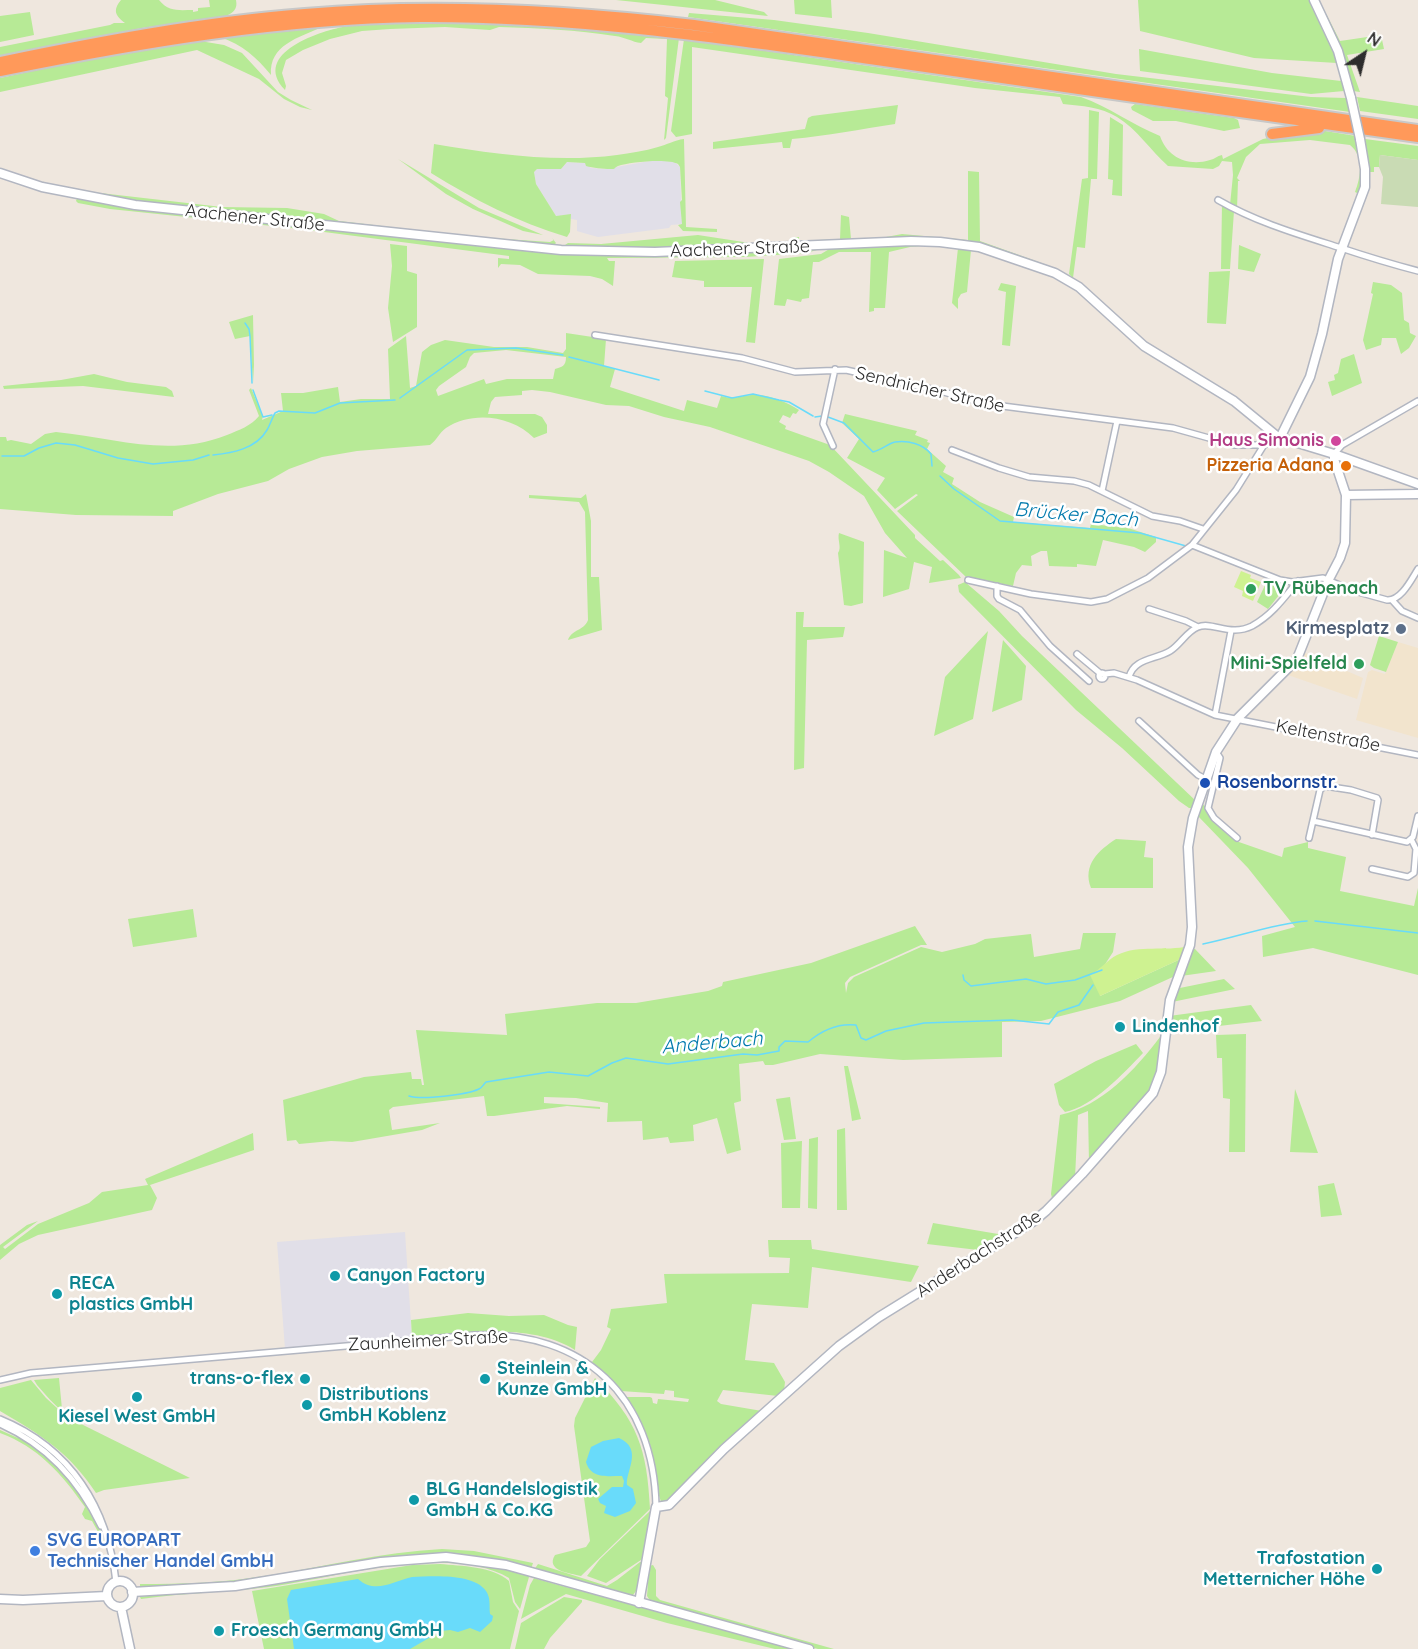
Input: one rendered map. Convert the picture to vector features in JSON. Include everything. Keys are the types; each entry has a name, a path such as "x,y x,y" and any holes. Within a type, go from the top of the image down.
{"highway":[{"path":"0,62 145,34 267,17 384,9 516,10 603,15 728,30 1418,130"},
{"path":"0,71 132,45 250,28 345,20 478,18 544,20 653,30 1418,137"},
{"path":"1041,84 1091,98"},
{"path":"1272,135 1310,128 1349,128"}],"main road":[{"path":"1280,438 1310,377 1319,341 1318,334 1323,325 1341,248 1365,187 1365,169 1351,98 1338,51 1314,0"},
{"name":"Aachener Straße","path":"0,173 42,187 135,205 561,249 655,252 911,241 940,242 979,248 1041,267 1067,279 1079,287 1144,346 1234,401 1280,438 1334,454 1418,484"},
{"name":"Anderbachstraße","path":"656,1507 669,1505 724,1449 839,1346 879,1317 1034,1221 1082,1174 1145,1104 1158,1081 1170,1000 1190,945 1192,927 1188,848 1193,818 1206,779 1216,752 1238,718 1294,664 1300,654 1328,581 1344,548 1346,495 1334,454"},
{"path":"1346,495 1418,494"},
{"name":"Zaunheimer Straße","path":"639,1603 656,1507"},
{"path":"132,1592 235,1586 381,1562 446,1557 506,1565 809,1649"},
{"path":"116,1582 127,1584 132,1592 130,1602 121,1607 110,1603 107,1596 109,1587 116,1582"},
{"path":"0,1599 107,1596"},
{"path":"121,1607 130,1649"}],"street":[{"path":"1218,200 1254,219 1358,255 1418,271"},
{"name":"Sendnicher Straße","path":"595,335 742,358 795,372 835,369 1025,411 1173,428 1234,445 1264,445"},
{"path":"833,446 823,424 835,369"},
{"path":"1334,454 1342,446 1418,401"},
{"path":"1102,491 1117,421"},
{"path":"968,580 1091,602 1107,599 1148,578 1192,545 1236,490 1264,445 1280,438"},
{"path":"952,450 1021,475 1049,480 1074,481 1102,491 1152,516 1180,521 1203,529"},
{"path":"1192,545 1286,582 1323,579 1392,600 1402,611 1418,618"},
{"path":"1392,600 1407,586 1418,569"},
{"path":"1149,609 1197,627 1206,626 1232,631 1244,629 1268,616 1298,581"},
{"path":"997,586 999,599 1020,610 1050,646 1089,681"},
{"path":"1129,676 1137,663 1171,650 1197,627"},
{"path":"1215,715 1232,631"},
{"name":"Keltenstraße","path":"1077,654 1103,674 1129,676 1215,715 1418,755"},
{"path":"1139,721 1198,776 1206,779"},
{"path":"1216,752 1220,758 1208,808 1214,818 1237,838"},
{"path":"1309,838 1322,787 1351,790 1377,798 1372,835"},
{"path":"1372,869 1408,878 1412,876 1416,849 1412,839 1418,816"},
{"path":"1313,821 1407,842 1412,839"},
{"name":"Zaunheimer Straße","path":"0,1380 31,1374 474,1335 503,1334 521,1337 560,1347 580,1358 604,1377 620,1395 637,1421 648,1446 655,1474 656,1507"},
{"path":"0,1419 42,1443 76,1475 96,1506 106,1530 116,1582"},
{"path":"0,1425 34,1443 64,1468 85,1497 108,1540"}],"shaded area":[{"path":"661,159 675,162 680,167 682,224 671,225 669,228 598,237 577,231 577,220 571,219 571,215 556,216 536,184 534,172 537,169 561,169 567,162 585,163 591,168 605,169"},
{"path":"1398,642 1418,648 1418,738 1356,720 1368,672 1372,670 1385,674"},
{"path":"1303,652 1363,678 1357,699 1288,675 1295,668 1298,669 1303,662 1301,659"},
{"path":"405,1232 412,1338 285,1349 277,1242"}],"green space":[{"path":"121,0 159,0 170,8 193,10 193,12 198,11 198,8 210,7 209,0 236,0 236,6 231,14 226,16 142,28 0,56 0,47 114,23 125,23 116,13"},
{"path":"616,0 715,0 764,12 768,16"},
{"path":"794,0 831,0 832,18 795,14"},
{"path":"1138,0 1312,0 1338,59 1347,88 1344,91 1311,94 1140,71 1139,49 1272,73 1341,81 1337,63 1254,58 1140,31"},
{"path":"1317,0 1340,41 1381,35 1384,49 1347,55 1360,92 1353,91 1342,53"},
{"path":"30,12 34,35 0,42 0,16"},
{"path":"689,13 774,20 868,33 1116,74 1311,97 1346,98 1350,112 688,17"},
{"path":"409,23 544,27 679,38 666,138 664,140 668,98 665,96 667,39 646,38 641,43 586,32 499,27 490,30 445,27 362,31 330,39 286,60 282,73 285,90 277,77 276,65 283,55 307,38 348,26"},
{"path":"322,27 295,39 280,50 275,56 271,75 248,52 220,37"},
{"path":"684,39 1081,97 1160,136 1173,155 1186,161 1202,162 1222,155 1223,159 1263,139 1298,132 1325,131 1356,136 1364,176 1359,194 1355,192 1360,173 1358,155 1350,145 1310,140 1260,144 1246,157 1237,178 1240,181 1238,181 1237,209 1230,205 1232,162 1222,161 1213,169 1168,166 1117,117 1098,109 1063,104 1060,97 975,88 692,47 692,134 676,137 671,131"},
{"path":"200,41 224,45 242,53 278,92 312,110 284,99 259,79 197,50 0,92 0,78 84,60"},
{"path":"1357,97 1418,106 1418,119 1360,111"},
{"path":"1135,104 1234,118 1238,120 1240,128 1224,131 1176,121 1153,121 1132,110 1131,107"},
{"path":"898,105 895,124 792,139 790,148 783,148 782,142 713,149 713,142 805,129 808,118 812,116"},
{"path":"1089,110 1099,112 1097,179 1091,179 1085,248 1077,247 1073,278 1069,274 1082,179 1088,178"},
{"path":"1110,117 1123,125 1122,196 1112,195 1113,180 1108,179"},
{"path":"684,139 686,227 717,229 717,232 683,231 678,225 682,224 680,167 673,162 639,162 610,169 589,167 585,163 567,162 561,169 537,169 534,172 536,184 556,216 571,214 570,232 567,237 497,210 431,173 434,144 502,154 571,158 632,153"},
{"path":"1365,139 1418,146 1418,160 1380,155 1379,167 1374,167 1374,172 1369,172"},
{"path":"1380,155 1418,160 1418,207 1381,204 1383,177 1379,167"},
{"path":"398,159 479,208 543,235 523,231 473,209 446,194"},
{"path":"968,171 979,172 980,241 1058,270 981,245 783,243 794,240 794,237 799,237 799,241 840,239 841,215 849,217 851,239 881,238 902,234 968,240"},
{"path":"74,190 222,207 287,208 324,214 339,221 476,237 550,242 554,240 556,243 554,245 439,235 112,198"},
{"path":"77,198 111,204 516,249 821,249 806,253 745,257 607,258 609,261 615,261 613,286 602,279 590,276 538,274 520,265 501,264 498,268 498,258 509,259 509,256 301,229 110,209 78,203"},
{"path":"1222,203 1234,211 1230,269 1221,269"},
{"path":"698,235 763,245 673,249 565,245 568,243 601,244"},
{"path":"390,244 407,246 407,271 417,274 417,327 393,342 388,308 392,266"},
{"path":"931,245 889,252 885,308 874,308 874,311 869,312 871,252 839,252 819,262 813,262 809,298 802,299 801,302 787,299 785,306 774,305 779,259 821,254 831,248"},
{"path":"1239,245 1261,254 1254,272 1238,269"},
{"path":"958,248 971,250 967,292 961,294 958,299 958,309 952,303"},
{"path":"764,259 755,343 746,342 752,287 704,287 704,281 672,277 675,261"},
{"path":"1230,271 1226,324 1207,323 1209,272"},
{"path":"1373,282 1391,285 1402,293 1404,320 1409,323 1410,333 1416,336 1409,348 1401,354 1396,338 1382,338 1381,345 1366,350 1363,340 1373,294 1371,293"},
{"path":"1001,283 1016,286 1010,346 1002,345 1006,292 998,290"},
{"path":"253,315 253,383 250,336 235,339 229,322"},
{"path":"566,333 606,339 604,366 615,369 610,387 684,411 687,400 717,408 721,396 731,398 759,395 777,399 794,407 799,410 796,414 793,413 790,418 783,415 779,422 786,426 785,429 830,445 915,535 915,538 961,578 929,583 932,567 914,562 909,589 883,597 884,550 907,558 885,533 864,496 829,472 809,461 710,427 664,417 629,406 606,405 532,390 522,391 522,395 495,397 488,414 535,414 542,417 547,425 547,433 534,438 525,430 503,420 467,419 446,428 430,445 357,451 322,457 289,469 268,481 218,494 173,511 173,516 76,515 0,509 0,437 6,437 7,441 31,444 45,434 56,432 142,444 184,445 205,442 227,435 252,422 259,416 249,390 251,388 263,416 262,420 283,411 281,393 303,393 338,387 340,402 390,399 388,349 406,336 410,388 416,386 422,352 431,345 445,340 494,347 527,347 563,353 566,349","holes":["506,350 566,357 563,366 555,369 553,379 507,379 486,384 484,379 438,396 436,390 466,367 474,353"]},
{"path":"1354,354 1362,383 1332,396 1328,382 1335,380 1334,375 1338,373 1341,359"},
{"path":"94,374 127,382 166,387 172,391 174,397 83,386 4,389 3,386 61,380"},
{"path":"845,414 917,431 915,435 928,440 927,442 930,443 927,449 946,466 943,472 954,478 952,484 980,502 1014,517 1013,522 1090,528 1091,524 1128,528 1156,537 1156,542 1145,552 1103,540 1096,566 1077,564 1077,567 1049,566 1047,551 1041,551 1031,556 1032,566 1022,565 1016,573 1013,586 966,577 897,511 918,495 916,494 895,509 877,490 885,478 847,458 859,439 842,423"},
{"path":"586,494 591,521 591,577 599,577 602,630 568,640 588,620 585,512 579,502 529,498 529,495 581,498"},
{"path":"839,533 864,542 863,603 844,605 838,553"},
{"path":"1241,571 1261,582 1253,601 1242,596 1243,591 1234,587"},
{"path":"1267,581 1287,585 1268,609 1257,602"},
{"path":"965,582 999,611 1022,636 1196,801 1193,808 1179,801 1122,748 1076,710 959,592 958,585"},
{"path":"796,612 804,612 803,627 845,627 843,637 807,640 804,768 794,770"},
{"path":"988,631 973,719 934,736 945,677"},
{"path":"1379,636 1398,642 1386,672 1370,665"},
{"path":"1003,640 1026,666 1022,700 992,712"},
{"path":"1201,803 1216,822 1236,841 1282,857 1284,848 1308,842 1308,848 1346,857 1340,891 1414,906 1418,888 1418,975 1313,948 1263,957 1262,936 1295,927 1248,868 1197,815"},
{"path":"1116,839 1146,841 1144,857 1153,858 1153,888 1091,888 1090,865 1098,853"},
{"path":"193,909 197,937 133,947 128,919"},
{"path":"915,926 927,945 921,945 850,977 845,983 846,993 848,983 854,977 921,947 942,952 975,944 985,939 1031,934 1034,957 1080,949 1083,933 1116,933 1113,952 1102,969 1100,996 1185,957 1175,976 1120,1001 1041,1021 1002,1022 1002,1057 903,1060 820,1054 773,1065 765,1065 763,1061 739,1064 741,1101 734,1103 741,1150 727,1154 717,1118 693,1125 694,1141 670,1143 668,1137 643,1140 642,1121 607,1122 608,1103 576,1098 544,1097 544,1103 600,1107 600,1109 567,1106 487,1116 484,1096 393,1107 389,1110 392,1130 440,1123 422,1130 352,1142 299,1144 296,1140 287,1141 283,1100 364,1077 411,1072 412,1079 421,1079 424,1085 416,1030 507,1035 505,1014 597,1003 636,1003 708,991 722,986 723,982 811,963"},
{"path":"1189,946 1185,957 1100,996 1090,975 1113,957 1126,952"},
{"path":"1192,949 1195,949 1216,971 1181,976"},
{"path":"1224,979 1235,989 1172,1002 1175,989"},
{"path":"1251,1005 1262,1021 1193,1029 1189,1023 1168,1021 1169,1016"},
{"path":"1246,1034 1245,1152 1229,1152 1230,1099 1223,1098 1222,1058 1217,1058 1216,1035"},
{"path":"1162,1037 1159,1072 1151,1094 1089,1163 1088,1111 1078,1115 1075,1178 1036,1217 981,1252 927,1244 933,1223 1004,1235 1038,1212 1052,1198 1060,1115 1090,1104 1104,1095 1140,1062"},
{"path":"1136,1044 1143,1053 1117,1079 1086,1103 1065,1112 1059,1105 1054,1084 1096,1061"},
{"path":"844,1066 848,1066 861,1119 852,1121"},
{"path":"1295,1089 1318,1153 1290,1152"},
{"path":"790,1097 796,1139 784,1140 776,1099"},
{"path":"845,1128 847,1210 837,1210 837,1130"},
{"path":"253,1133 254,1150 150,1185 157,1198 152,1210 38,1235 19,1244 0,1260 0,1245 27,1225 38,1221 3,1247 5,1249 38,1224 89,1203 102,1192 148,1185 145,1179"},
{"path":"818,1137 817,1209 808,1208 809,1139"},
{"path":"802,1141 800,1208 782,1208 781,1143"},
{"path":"1334,1183 1342,1215 1321,1217 1318,1186"},
{"path":"768,1240 811,1240 812,1249 919,1266 911,1282 812,1267 808,1308 752,1304 745,1360 774,1363 785,1382 784,1391 778,1396 723,1390 717,1401 721,1404 762,1411 670,1501 662,1503 649,1441 625,1397 650,1397 653,1403 657,1404 658,1399 688,1402 689,1399 674,1397 674,1391 665,1390 664,1394 621,1391 592,1362 601,1350 611,1329 607,1327 611,1309 667,1303 664,1274 789,1273 790,1258 769,1257"},
{"path":"468,1313 509,1316 544,1315 577,1327 575,1350 557,1341 517,1333 474,1332 412,1338 411,1320"},
{"path":"59,1378 62,1409 86,1423 78,1421 59,1408 34,1380"},
{"path":"595,1378 621,1408 638,1437 646,1469 650,1509 581,1576 556,1568 553,1560 555,1555 586,1547 590,1541 574,1426 575,1418"},
{"path":"31,1380 46,1398 67,1417 190,1478 96,1493 76,1467 54,1446 0,1411 0,1388"},
{"path":"0,1430 20,1437 46,1454 75,1484 98,1523 106,1546 92,1521 85,1519 82,1514 85,1507 58,1473 38,1454 0,1433"},
{"path":"650,1511 653,1511 644,1558 606,1583 587,1576 600,1559"},
{"path":"442,1549 474,1551 533,1563 531,1569 481,1557 449,1555 229,1584 140,1588 140,1584 202,1583 249,1578 375,1556"},
{"path":"428,1560 479,1563 527,1573 529,1577 520,1609 515,1602 509,1578 484,1568 456,1563 392,1566 269,1587 141,1599 140,1597"},
{"path":"643,1562 639,1587 630,1596 534,1570 538,1564 607,1586"},
{"path":"412,1565 467,1566 494,1572 509,1581 513,1602 519,1611 510,1649 264,1649 252,1591"},
{"path":"653,1565 656,1570 656,1596 660,1600 834,1649 818,1649 651,1602 647,1596 649,1566"},
{"path":"534,1578 799,1649 775,1649 667,1623 566,1594 521,1619"},
{"path":"564,1597 582,1600 582,1602 550,1638 544,1649 515,1649 521,1623"}],"water":[{"path":"619,1438 631,1448 632,1461 627,1485 633,1489 636,1503 630,1511 615,1517 604,1513 606,1506 598,1499 612,1487 623,1487 622,1476 596,1474 586,1462 591,1447 603,1441"},
{"path":"412,1577 463,1578 480,1585 489,1596 492,1621 480,1632 470,1628 458,1632 441,1631 410,1649 294,1649 287,1599 291,1590 358,1579 371,1586 377,1586"}],"waterway":[{"path":"245,323 250,336 252,383"},
{"name":"Brücker Bach","path":"400,398 467,350 516,348 563,355"},
{"name":"Brücker Bach","path":"569,357 659,380"},
{"path":"253,390 263,417 272,415"},
{"name":"Brücker Bach","path":"705,391 732,398 753,394 789,402 813,416"},
{"name":"Brücker Bach","path":"213,455 236,451 257,442 267,430 275,413 279,411 315,413 340,403 395,400"},
{"name":"Brücker Bach","path":"815,417 822,416"},
{"name":"Brücker Bach","path":"828,417 844,423 873,452 895,442 920,445 931,454 932,466"},
{"name":"Brücker Bach","path":"2,456 24,456 56,443 75,445 118,458 153,464 193,460 209,455"},
{"name":"Brücker Bach","path":"940,476 954,489 1000,521 1140,533 1186,546"},
{"name":"Anderbach","path":"1203,944 1307,921"},
{"name":"Anderbach","path":"1315,921 1418,933"},
{"path":"963,975 964,980 971,986 1026,979 1046,984 1075,980 1102,970"},
{"name":"Anderbach","path":"409,1096 455,1095 479,1089 486,1082 549,1072 588,1076 626,1058 668,1064 743,1054 757,1055 779,1051 779,1047 785,1041 808,1042 824,1031 843,1025 856,1025 861,1038 866,1040 886,1031 924,1023 1012,1020 1049,1024 1058,1012 1079,1005 1093,985"}],"place":[{"name":"Haus Simonis","path":"1336,441"},
{"name":"Pizzeria Adana","path":"1346,466"},
{"name":"TV Rübenach","path":"1251,589"},
{"name":"Kirmesplatz","path":"1401,629"},
{"name":"Mini-Spielfeld","path":"1359,664"},
{"name":"Rosenbornstr.","path":"1205,783"},
{"name":"Lindenhof","path":"1120,1027"},
{"name":"Canyon Factory","path":"335,1276"},
{"name":"RECA plastics GmbH","path":"57,1294"},
{"name":"trans-o-flex","path":"305,1379"},
{"name":"Steinlein & Kunze GmbH","path":"485,1379"},
{"name":"Kiesel West GmbH","path":"137,1397"},
{"name":"Distributions GmbH Koblenz","path":"307,1405"},
{"name":"BLG Handelslogistik GmbH & Co.KG","path":"414,1500"},
{"name":"SVG EUROPART Technischer Handel GmbH","path":"35,1551"},
{"name":"Trafostation Metternicher Höhe","path":"1377,1569"},
{"name":"Froesch Germany GmbH","path":"219,1631"}]}
